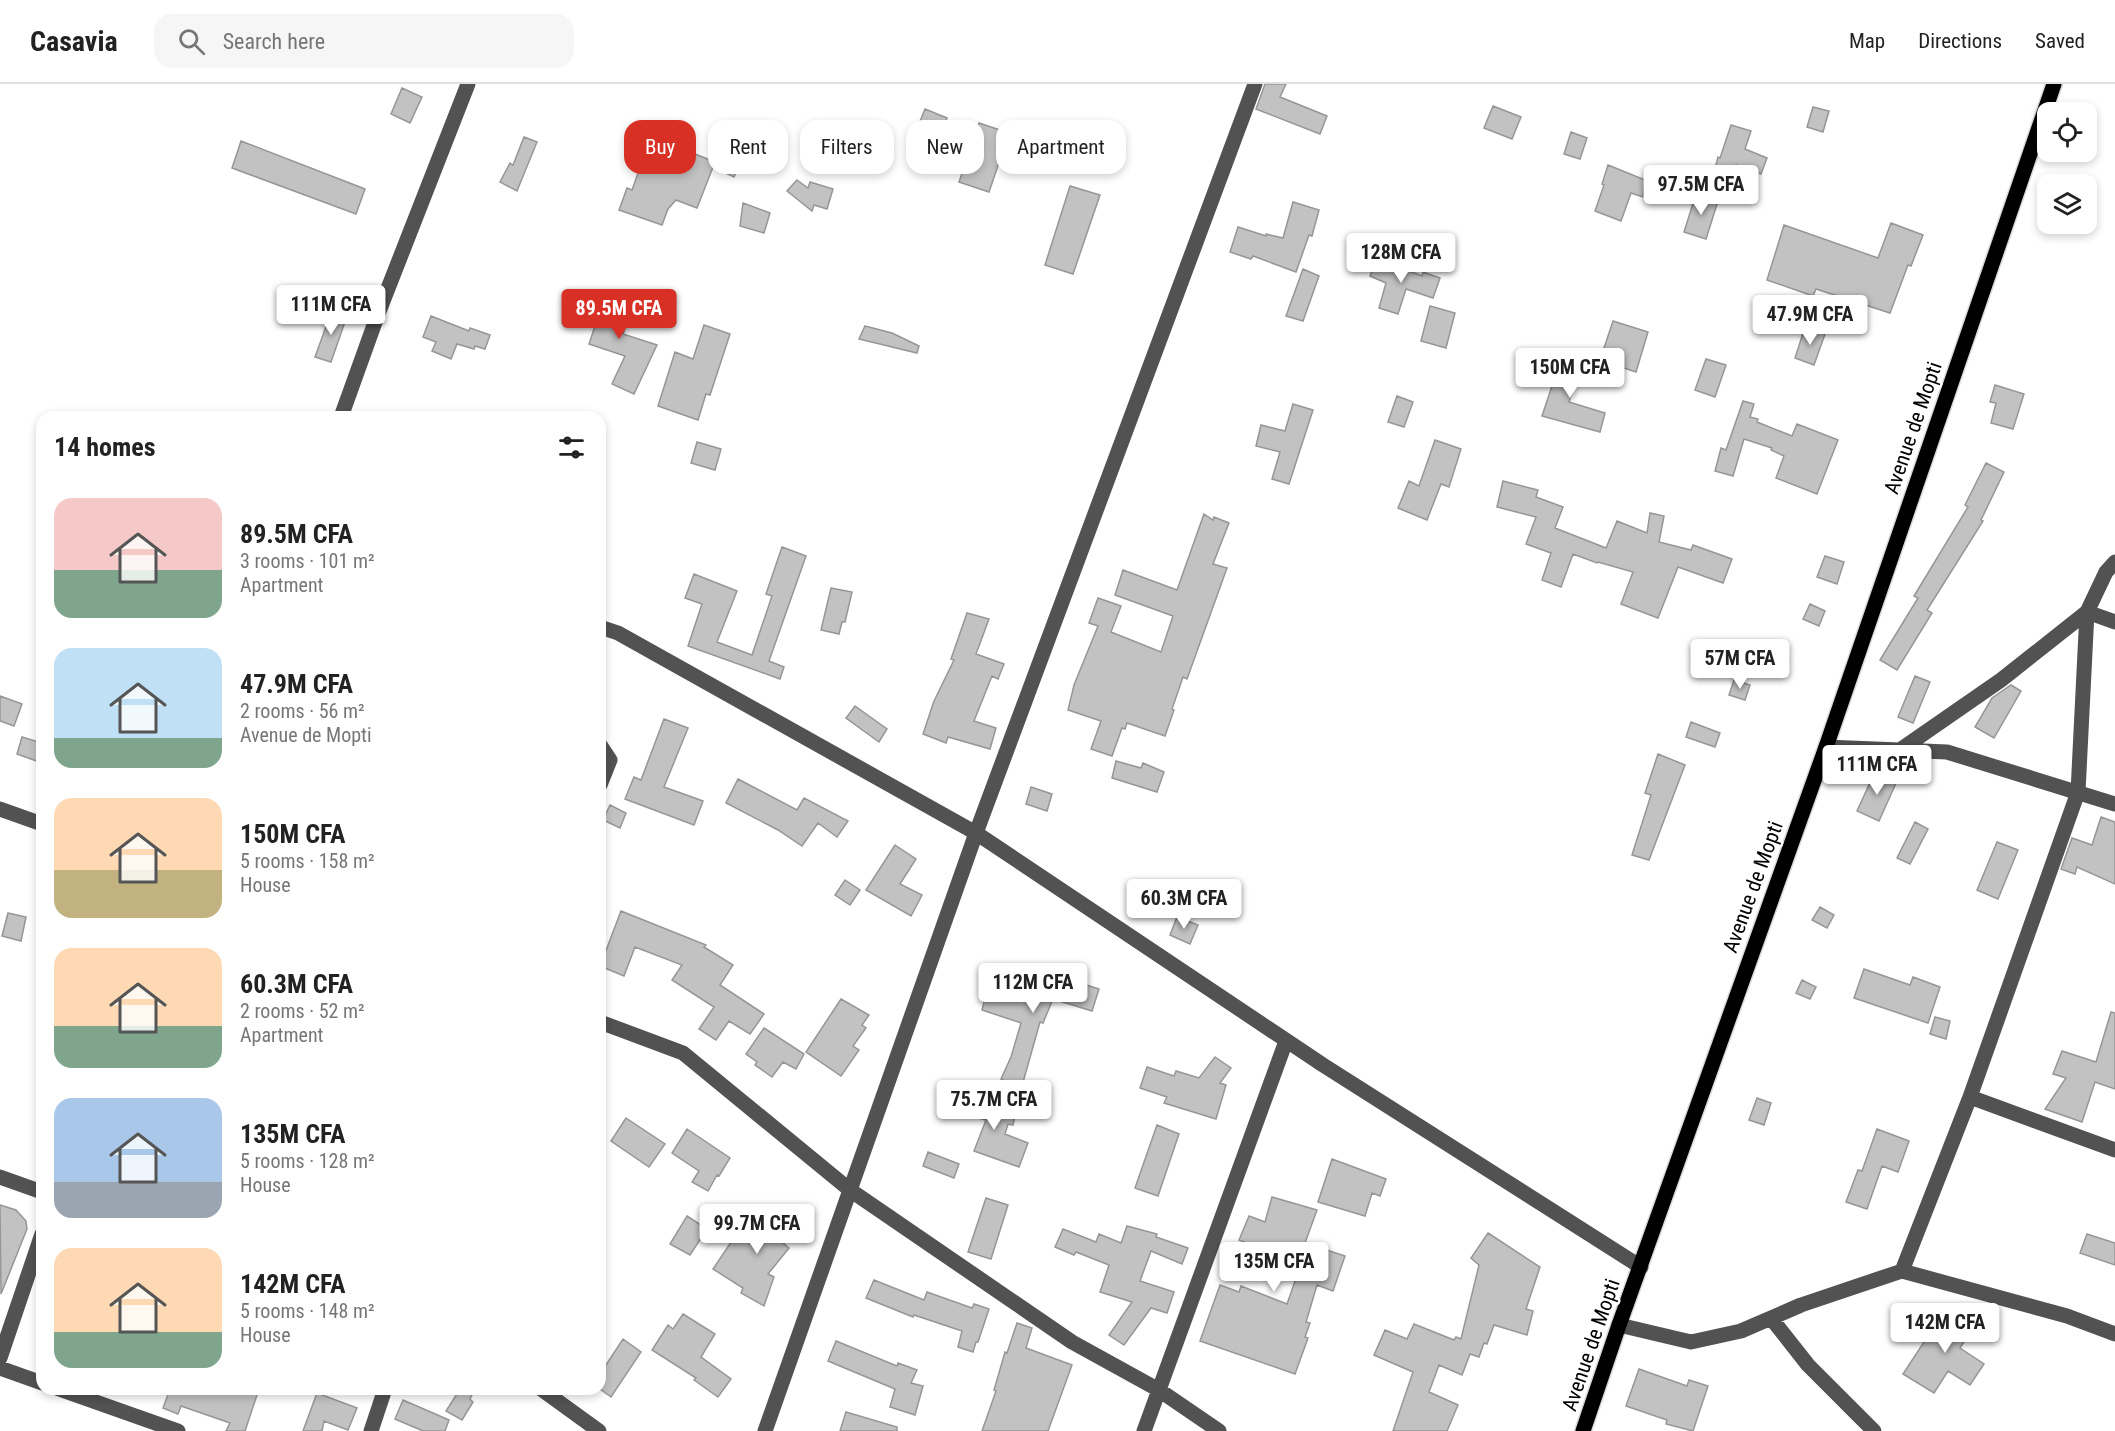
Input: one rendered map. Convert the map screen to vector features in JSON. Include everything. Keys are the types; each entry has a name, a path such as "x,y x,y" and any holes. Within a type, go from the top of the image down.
{"main road":[{"name":"Avenue de Mopti","path":"1583,1431 1826,747 2054,84"}],"street":[{"path":"343,411 468,84"},
{"path":"765,1431 976,833 1255,84"},
{"path":"1902,1271 1970,1098 2079,792 2088,612 2106,573 2115,562"},
{"path":"1900,750 2001,680 2088,612"},
{"path":"2088,612 2115,622"},
{"path":"606,629 618,633 976,833 1286,1041 1641,1267"},
{"path":"1826,747 1947,752 2115,804"},
{"path":"606,754 610,760 606,770"},
{"path":"0,809 36,822"},
{"path":"606,1024 683,1053 850,1190 1072,1342 1159,1390 1219,1431"},
{"path":"1144,1431 1286,1041"},
{"path":"1970,1098 2115,1150"},
{"path":"0,1177 36,1190"},
{"path":"0,1358 36,1251"},
{"path":"1619,1325 1691,1342 1741,1331 1801,1305 1902,1271 2067,1316 2115,1334"},
{"path":"1771,1318 1808,1365 1874,1431"},
{"path":"0,1368 36,1381"},
{"path":"76,1395 178,1431"},
{"path":"370,1431 383,1395"},
{"path":"549,1395 599,1431"}],"building":[{"path":"1265,84 1286,84 1280,97 1327,116 1320,134 1256,109"},
{"path":"402,88 422,97 410,123 391,114"},
{"path":"1493,106 1521,117 1512,139 1484,128"},
{"path":"1813,107 1829,111 1823,132 1807,127"},
{"path":"925,109 947,118 946,120 921,120"},
{"path":"984,125 996,129 996,171 989,192 959,182 962,174 984,174"},
{"path":"1731,125 1751,131 1745,149 1767,158 1761,174 1736,165 1731,185 1712,180 1718,157 1720,158"},
{"path":"1571,132 1587,138 1580,159 1564,154"},
{"path":"524,137 537,142 517,191 500,182 510,163 513,165"},
{"path":"241,141 365,189 356,214 232,168"},
{"path":"696,154 708,159 708,174 710,174 697,208 676,200 668,209 662,225 619,210 627,188 632,190 638,174 696,174"},
{"path":"1608,165 1645,180 1643,197 1631,193 1621,221 1595,211"},
{"path":"797,180 808,188 810,182 833,189 827,209 814,205 812,211 787,191"},
{"path":"1070,186 1100,195 1073,274 1045,265"},
{"path":"1696,194 1718,201 1706,239 1684,232"},
{"path":"1293,202 1319,210 1312,236 1309,235 1296,272 1253,256 1251,259 1230,252 1238,227 1266,236 1266,234 1283,238"},
{"path":"743,203 770,213 764,233 740,226"},
{"path":"1891,223 1923,235 1911,266 1908,265 1890,313 1816,289 1813,296 1767,280 1784,225 1878,258"},
{"path":"1377,258 1422,276 1423,272 1440,278 1433,298 1406,289 1398,314 1379,308 1386,283 1370,276"},
{"path":"1303,269 1319,276 1303,321 1286,316"},
{"path":"607,295 633,304 623,334 657,345 634,394 612,384 625,356 589,344 596,323 582,318 589,296 604,301"},
{"path":"1430,306 1455,313 1446,348 1421,341"},
{"path":"332,310 347,316 331,362 315,357"},
{"path":"431,316 469,331 470,328 490,335 485,349 475,346 474,349 457,344 451,359 432,351 436,342 423,337"},
{"path":"1613,321 1648,332 1636,372 1600,360"},
{"path":"704,325 730,334 710,395 706,394 698,420 658,406 675,352 693,359"},
{"path":"865,326 892,333 919,346 917,353 859,339"},
{"path":"1805,327 1825,334 1814,365 1795,358"},
{"path":"1562,356 1582,363 1569,402 1605,413 1600,432 1542,416"},
{"path":"1706,359 1726,365 1715,397 1695,390"},
{"path":"1995,385 2024,394 2013,429 1991,423 1996,403 1990,402"},
{"path":"1397,396 1413,402 1404,427 1388,422"},
{"path":"1743,401 1754,404 1750,417 1758,419 1757,422 1792,436 1797,424 1838,440 1817,494 1776,478 1784,456 1771,450 1772,448 1744,439 1733,476 1715,471 1721,448 1726,450"},
{"path":"1293,404 1313,410 1289,484 1272,479 1280,452 1256,446 1261,425 1285,431"},
{"path":"1435,440 1461,449 1449,487 1441,484 1427,520 1398,508 1409,481 1419,486"},
{"path":"697,442 721,449 715,470 691,463"},
{"path":"1986,463 2004,472 1981,520 1983,521 1927,610 1932,613 1897,670 1880,660 1918,598 1914,596 1968,507 1965,505"},
{"path":"1503,481 1538,490 1536,497 1563,507 1555,528 1606,548 1617,521 1647,533 1650,513 1664,516 1659,542 1691,550 1693,545 1732,559 1723,583 1678,567 1658,618 1621,604 1633,572 1573,554 1561,587 1542,580 1551,553 1526,544 1536,517 1497,507"},
{"path":"1204,514 1213,520 1214,517 1229,523 1213,564 1227,568 1187,679 1183,677 1165,736 1127,723 1125,729 1122,728 1112,756 1091,749 1101,721 1068,710 1074,685 1098,626 1089,623 1098,598 1121,606 1111,632 1161,652 1173,616 1115,595 1123,570 1177,590"},
{"path":"782,547 806,556 769,661 784,667 780,679 688,646 702,604 685,598 694,574 737,591 717,642 752,655 772,596 766,594"},
{"path":"1825,556 1844,562 1837,584 1817,577"},
{"path":"831,588 852,592 845,622 842,622 839,634 821,630"},
{"path":"1810,604 1825,611 1819,626 1803,619"},
{"path":"967,613 989,619 976,654 1004,664 998,679 992,676 974,721 996,728 990,749 948,737 946,743 923,734 934,701 954,660 951,659"},
{"path":"1915,676 1930,682 1913,723 1898,717"},
{"path":"1734,680 1750,685 1745,700 1729,695"},
{"path":"2011,685 2021,691 1994,738 1975,727 1992,698"},
{"path":"0,696 22,704 14,726 0,721"},
{"path":"855,706 887,729 879,742 846,718"},
{"path":"664,719 688,728 664,787 703,801 694,825 625,799 634,777 641,780"},
{"path":"1691,722 1720,733 1715,747 1686,737"},
{"path":"22,737 36,741 36,761 17,754"},
{"path":"1658,754 1685,765 1649,860 1632,855 1651,795 1645,793"},
{"path":"1116,761 1141,768 1143,763 1164,772 1157,792 1112,778"},
{"path":"1875,772 1897,781 1879,821 1857,811"},
{"path":"738,779 797,810 804,798 848,821 837,837 818,823 802,846 778,830 726,803"},
{"path":"1031,787 1052,794 1047,811 1026,804"},
{"path":"610,805 626,813 620,828 606,821 606,814"},
{"path":"2101,817 2115,822 2115,884 2077,867 2075,874 2061,869 2072,838 2092,845"},
{"path":"1915,822 1928,829 1910,864 1897,858"},
{"path":"1997,842 2018,850 1998,899 1977,890"},
{"path":"895,845 916,859 900,884 922,895 911,916 866,890"},
{"path":"845,880 860,890 850,905 835,895"},
{"path":"1820,907 1834,915 1827,928 1812,920"},
{"path":"621,911 706,945 704,947 733,965 720,985 764,1014 750,1034 729,1021 716,1040 699,1029 714,1007 672,980 682,965 635,947 624,976 606,968 606,950"},
{"path":"8,913 26,917 21,941 2,936"},
{"path":"1177,917 1198,925 1190,944 1170,935"},
{"path":"1864,969 1910,985 1913,977 1940,987 1928,1023 1854,998"},
{"path":"1049,973 1099,989 1092,1011 1053,999 1043,1023 1040,1022 1022,1086 1015,1086 1001,1079 1011,1057 1021,1023 982,1010 989,983 1032,995 1037,977 1047,980"},
{"path":"1802,980 1816,987 1810,999 1796,993"},
{"path":"841,999 869,1015 862,1025 866,1028 853,1046 859,1050 841,1076 806,1052"},
{"path":"2111,1012 2115,1013 2115,1089 2095,1082 2082,1122 2045,1109 2066,1078 2053,1074 2062,1051 2096,1062"},
{"path":"1935,1017 1950,1021 1946,1039 1930,1034"},
{"path":"764,1028 804,1054 796,1069 783,1062 772,1077 755,1065 757,1062 746,1054"},
{"path":"1215,1057 1231,1068 1220,1083 1226,1085 1216,1119 1164,1103 1167,1097 1140,1088 1147,1067 1174,1076 1176,1071 1199,1078"},
{"path":"963,1093 984,1098 983,1105 1015,1115 1013,1125 1008,1124 1005,1134 1028,1143 1019,1167 974,1151 986,1120 958,1113"},
{"path":"1757,1098 1771,1103 1764,1125 1749,1120"},
{"path":"626,1118 665,1144 649,1167 611,1141"},
{"path":"1157,1125 1179,1134 1158,1196 1135,1188"},
{"path":"687,1129 730,1158 708,1191 692,1182 699,1171 672,1153"},
{"path":"1877,1129 1909,1141 1898,1172 1882,1166 1867,1209 1846,1202 1858,1170 1862,1171"},
{"path":"928,1152 959,1164 954,1178 923,1166"},
{"path":"1332,1159 1386,1179 1380,1196 1372,1193 1365,1216 1318,1202"},
{"path":"1272,1197 1317,1210 1305,1243 1345,1256 1333,1291 1317,1285 1306,1322 1310,1323 1305,1337 1308,1338 1295,1374 1200,1341 1220,1285 1239,1292 1241,1286 1287,1304 1301,1264 1239,1240 1249,1216 1265,1222"},
{"path":"986,1198 1008,1205 991,1259 968,1252"},
{"path":"0,1205 16,1210 26,1221 27,1229 1,1294"},
{"path":"784,1206 800,1216 783,1243 789,1248 768,1274 774,1277 764,1306 741,1293 743,1288 713,1269 748,1217 769,1229"},
{"path":"687,1216 707,1229 690,1255 670,1244"},
{"path":"1127,1226 1157,1234 1156,1237 1188,1248 1182,1264 1151,1251 1140,1281 1174,1292 1167,1313 1151,1308 1124,1345 1109,1335 1132,1302 1100,1292 1109,1265 1076,1252 1074,1255 1055,1247 1063,1229 1096,1242 1099,1234 1121,1243"},
{"path":"1488,1233 1540,1267 1526,1309 1533,1311 1527,1335 1494,1325 1479,1357 1470,1354 1462,1375 1439,1365 1429,1392 1458,1405 1447,1431 1393,1431 1413,1372 1374,1355 1385,1330 1407,1339 1414,1324 1454,1340 1456,1337 1461,1339 1479,1265 1471,1258"},
{"path":"2087,1234 2115,1243 2115,1265 2080,1253"},
{"path":"874,1280 924,1300 927,1292 972,1308 974,1304 989,1309 973,1352 958,1347 962,1331 914,1315 913,1317 866,1298"},
{"path":"1947,1307 1975,1324 1960,1348 1984,1364 1970,1385 1948,1371 1934,1393 1903,1374"},
{"path":"683,1314 715,1334 701,1357 731,1379 718,1397 694,1380 696,1378 652,1350 668,1325 673,1329"},
{"path":"1017,1323 1032,1328 1026,1348 1072,1365 1048,1431 982,1431 996,1391 994,1390 1005,1352 1007,1353"},
{"path":"623,1339 641,1352 611,1397 606,1393 606,1365"},
{"path":"836,1341 897,1366 898,1363 917,1370 911,1383 923,1386 915,1415 890,1407 895,1389 828,1361"},
{"path":"1639,1369 1687,1386 1689,1380 1708,1386 1693,1431 1666,1424 1667,1420 1626,1406"},
{"path":"168,1395 257,1395 245,1431 226,1431 230,1423 181,1406 178,1414 163,1408"},
{"path":"316,1395 322,1395 357,1408 348,1430 324,1421 322,1431 303,1431"},
{"path":"456,1395 472,1395 470,1399 473,1402 462,1420 446,1411"},
{"path":"403,1400 449,1420 445,1431 423,1431 395,1419"},
{"path":"846,1412 897,1427 897,1431 840,1431"}]}
